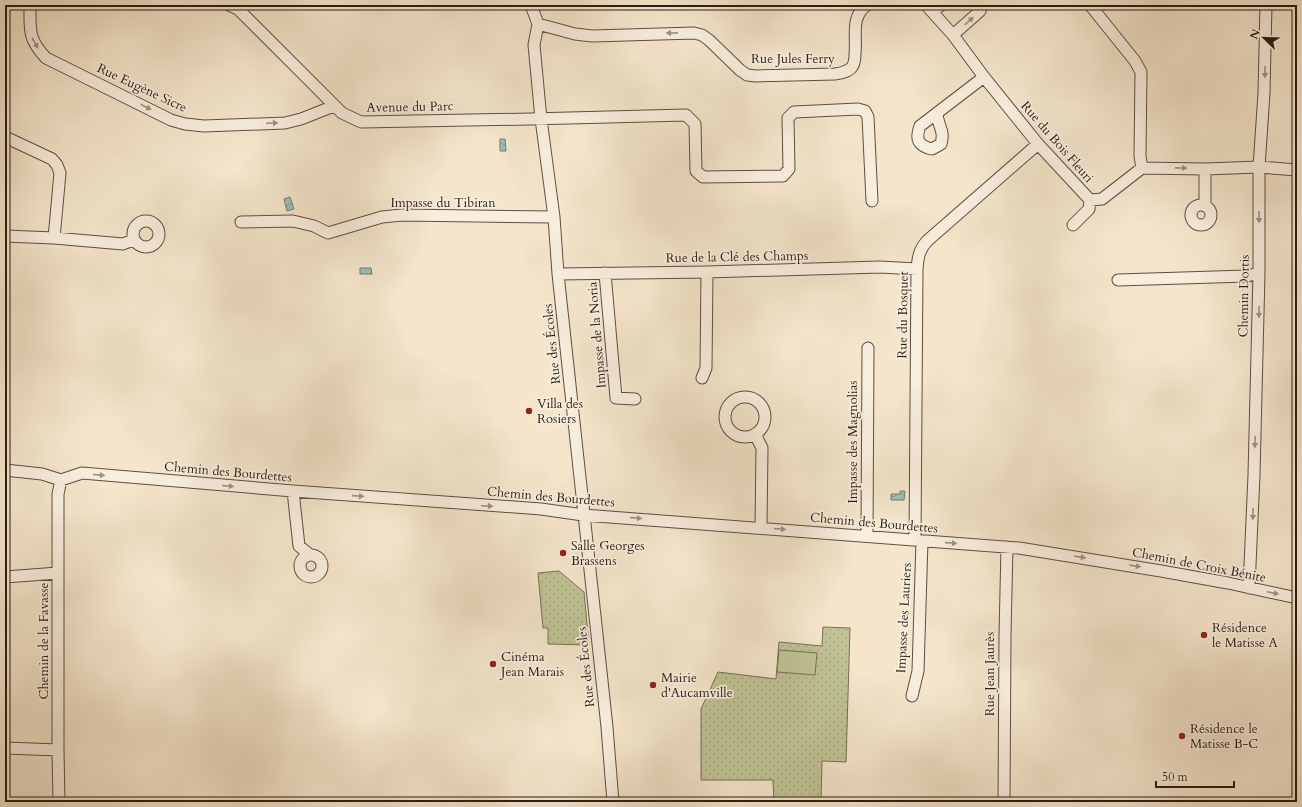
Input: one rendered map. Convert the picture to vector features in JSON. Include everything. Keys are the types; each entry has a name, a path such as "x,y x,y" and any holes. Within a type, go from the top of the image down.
{"street":[{"name":"Rue Eugène Sicre","path":"30,5 31,36 37,48 46,58 170,120 185,124 204,126 285,123 334,106"},
{"name":"Avenue du Parc","path":"229,5 238,9 334,106 342,113 361,122 686,115 695,124 696,170 703,177 784,176 789,169 788,118 794,112 858,109 865,111 868,117 872,201"},
{"path":"531,5 538,24"},
{"name":"Rue Jules Ferry","path":"538,24 575,34 592,36 694,33 702,35 709,40 747,75 835,74 846,72 852,67 855,59 856,20 858,12 867,5"},
{"path":"953,35 980,11 980,5"},
{"path":"1090,5 1135,61 1141,72 1140,156 1142,168 1259,167 1297,170"},
{"name":"Chemin Dortis","path":"1249,588 1259,274 1259,167 1264,93 1266,5"},
{"name":"Rue du Bois Fleuri","path":"934,7 984,77 1038,144 1090,200 1102,199 1142,168"},
{"name":"Rue des Écoles","path":"538,24 534,45 541,119 554,217 558,274 607,727 613,802"},
{"path":"937,114 984,77"},
{"path":"5,137 52,159 57,165 60,173 54,238"},
{"name":"Rue du Bosquet","path":"918,540 918,255 927,241 1038,144"},
{"path":"1205,168 1205,205"},
{"path":"1073,225 1089,209 1090,200"},
{"name":"Impasse du Tibiran","path":"241,222 293,221 314,226 328,233 382,217 402,215 554,217"},
{"path":"5,236 54,238 123,244 133,240"},
{"name":"Rue de la Clé des Champs","path":"558,274 707,272 880,267 917,269"},
{"path":"702,378 706,368 707,272"},
{"name":"Impasse de la Noria","path":"606,273 616,398 635,399"},
{"path":"1118,280 1247,276 1259,274"},
{"name":"Impasse des Magnolias","path":"867,536 868,348"},
{"path":"755,434 762,448 761,528"},
{"path":"5,470 42,474 61,480"},
{"name":"Chemin des Bourdettes","path":"61,480 82,473 293,491 541,509 584,515 1007,547 1096,560"},
{"name":"Chemin de la Favasse","path":"59,802 58,494 61,480"},
{"path":"293,491 300,546 309,554"},
{"name":"Impasse des Lauriers","path":"912,696 918,671 918,540"},
{"name":"Rue Jean Jaurès","path":"1004,802 1007,547"},
{"name":"Chemin de Croix Bénite","path":"1096,560 1162,570 1297,598"},
{"path":"5,577 58,573"},
{"path":"5,748 58,750"}],"green space":[{"path":"559,571 584,592 589,645 548,644 548,628 543,628 538,573"},
{"path":"823,627 850,628 846,762 822,761 821,802 774,802 773,780 701,780 701,709 718,672 776,679 779,642 822,646"},
{"path":"779,650 817,653 815,675 777,672"}],"water":[{"path":"500,139 505,139 506,151 500,151"},
{"path":"290,197 294,209 287,211 284,199"},
{"path":"360,268 371,268 372,274 360,274"},
{"path":"900,491 905,491 904,500 891,500 891,494 900,494"}],"place":[{"name":"Villa des Rosiers","path":"529,411"},
{"name":"Salle Georges Brassens","path":"563,553"},
{"name":"Résidence le Matisse A","path":"1204,635"},
{"name":"Cinéma Jean Marais","path":"493,664"},
{"name":"Mairie d'Aucamville","path":"653,685"},
{"name":"Résidence le Matisse B-C","path":"1182,736"}]}
